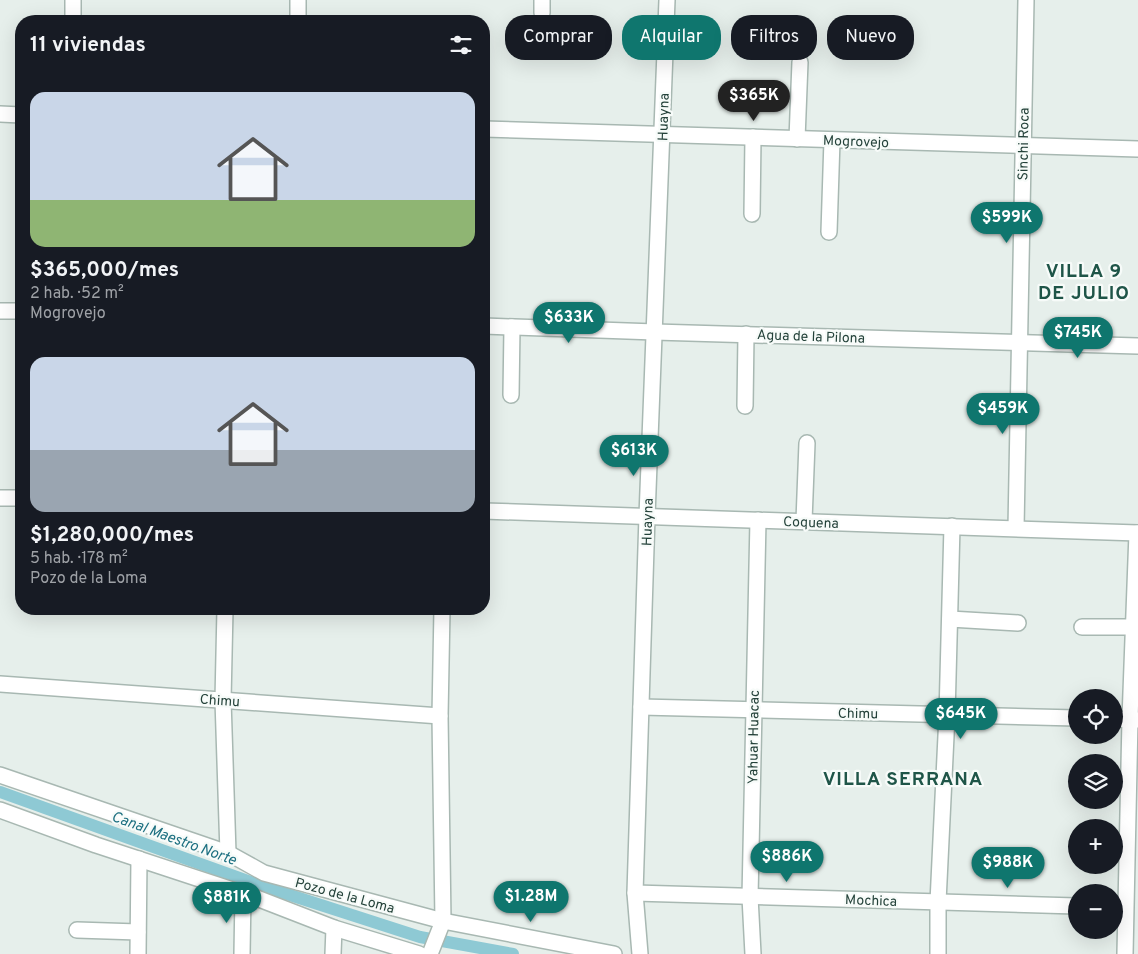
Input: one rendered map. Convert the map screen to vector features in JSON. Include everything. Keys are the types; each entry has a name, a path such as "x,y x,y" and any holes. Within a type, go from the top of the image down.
{"street":[{"path":"72,15 73,0"},
{"path":"298,0 298,15"},
{"name":"Huayna","path":"640,954 635,893 647,516 667,0"},
{"name":"Sinchi Roca","path":"1016,528 1026,0"},
{"path":"797,139 800,62"},
{"path":"0,114 15,115"},
{"name":"Mogrovejo","path":"490,129 1138,149"},
{"path":"752,214 753,137"},
{"path":"829,232 832,140"},
{"path":"0,311 15,311"},
{"name":"Agua de la Pilona","path":"490,326 1138,346"},
{"path":"511,395 512,327"},
{"path":"745,406 746,334"},
{"path":"804,521 806,443"},
{"path":"0,498 15,498"},
{"name":"Coquena","path":"490,511 1138,532"},
{"name":"Yahuar Huacac","path":"754,954 750,897 758,520"},
{"path":"938,954 938,902 947,715 952,526"},
{"path":"1125,954 1134,720 1134,627 1138,532"},
{"path":"225,615 223,700 228,853"},
{"path":"430,954 443,921 440,716 442,615"},
{"path":"950,619 1018,623"},
{"path":"1082,627 1134,627"},
{"name":"Chimu","path":"0,684 440,716"},
{"name":"Chimu","path":"641,707 1068,718"},
{"name":"Pozo de la Loma","path":"0,775 228,853 264,873 443,921 614,954"},
{"path":"0,810 334,928 419,954"},
{"path":"138,954 139,859"},
{"name":"Mochica","path":"635,893 1068,906"},
{"path":"242,894 242,954"},
{"path":"333,954 334,928"},
{"path":"77,930 138,932"}],"waterway":[{"name":"Canal Maestro Norte","path":"0,792 262,886 420,937 513,954"}],"district":[{"name":"VILLA 9 DE JULIO","path":"1084,281"},
{"name":"VILLA SERRANA","path":"903,778"}]}
